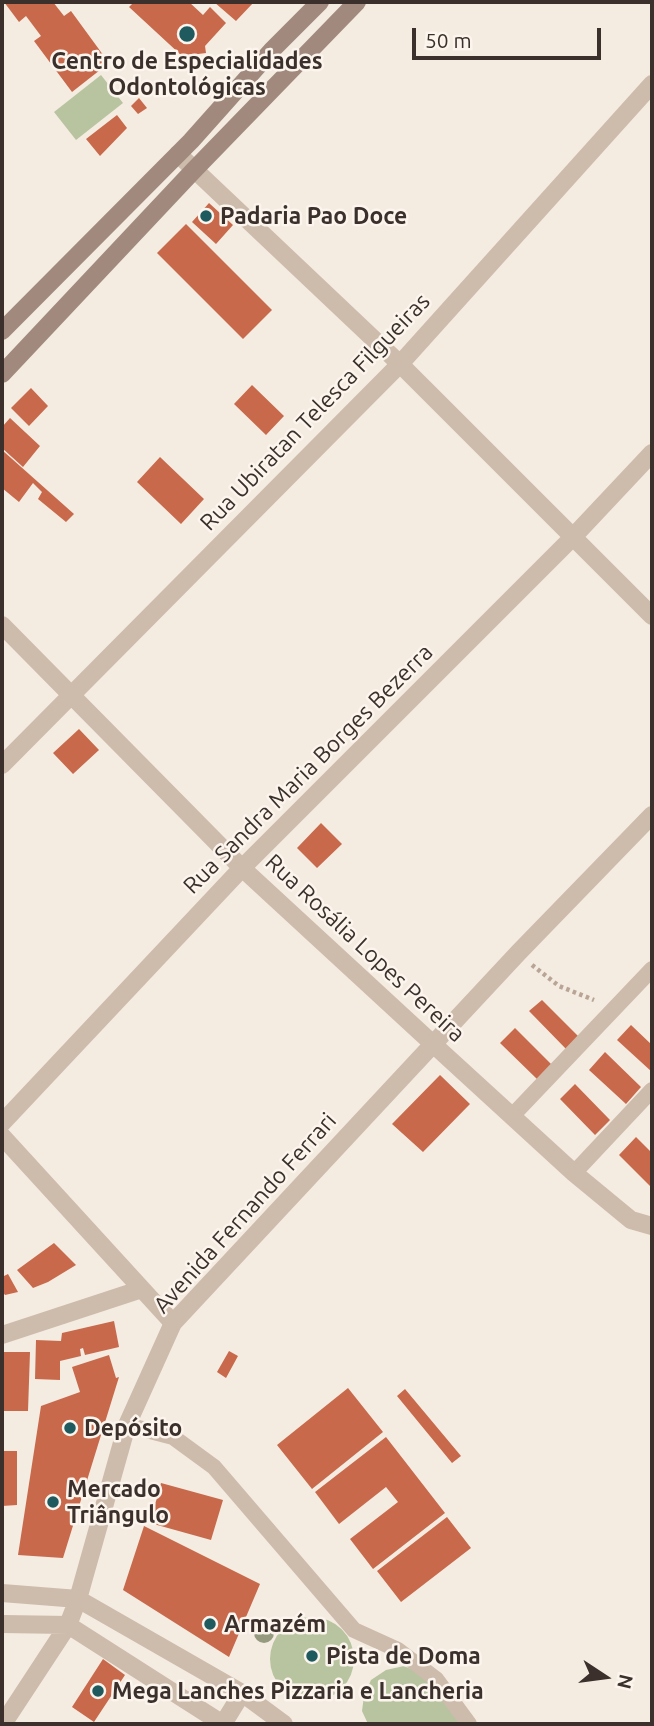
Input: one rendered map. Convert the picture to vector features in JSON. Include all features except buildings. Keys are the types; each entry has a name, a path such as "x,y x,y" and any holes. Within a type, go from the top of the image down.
{"main road":[{"path":"2,331 178,154 272,49 320,2"},
{"path":"2,374 356,2"}],"street":[{"name":"Rua Ubiratan Telesca Filgueiras","path":"2,765 400,364 652,84"},
{"path":"178,154 400,364 652,616"},
{"name":"Rua Sandra Maria Borges Bezerra","path":"2,1123 243,868 573,537 652,453"},
{"name":"Rua Rosália Lopes Pereira","path":"2,625 243,868 433,1044 574,1173 631,1220 652,1226"},
{"name":"Avenida Fernando Ferrari","path":"3,1724 68,1625 78,1599 127,1425 173,1323 519,952 652,815"},
{"path":"2,1136 173,1323"},
{"path":"2,1335 142,1289"},
{"path":"2,1593 78,1599 242,1693 284,1724"},
{"path":"2,1624 68,1625 223,1724 242,1693"}],"lane":[{"path":"512,1116 652,969"},
{"path":"574,1173 652,1090"},
{"path":"127,1425 173,1437 214,1467 354,1630 398,1650 436,1679 469,1724"}],"path":[{"path":"519,952 541,974 576,995 620,1003"}],"green space":[{"path":"101,75 123,103 76,140 54,112"},
{"name":"Pista de Doma","path":"312,1617 328,1620 342,1629 351,1643 354,1659 351,1675 342,1689 328,1698 312,1701 296,1698 282,1689 273,1675 270,1659 273,1643 282,1629 296,1620"},
{"name":"Pista de Doma","path":"404,1666 427,1676 465,1724 368,1724 362,1711 364,1696 371,1680 386,1670"}],"place":[{"name":"Centro de Especialidades Odontológicas","path":"187,34"},
{"name":"Padaria Pao Doce","path":"206,216"},
{"name":"Depósito","path":"70,1428"},
{"name":"Mercado Triângulo","path":"53,1502"},
{"name":"Armazém","path":"210,1624"},
{"name":"Pista de Doma","path":"312,1656"},
{"name":"Mega Lanches Pizzaria e Lancheria","path":"98,1691"}]}
